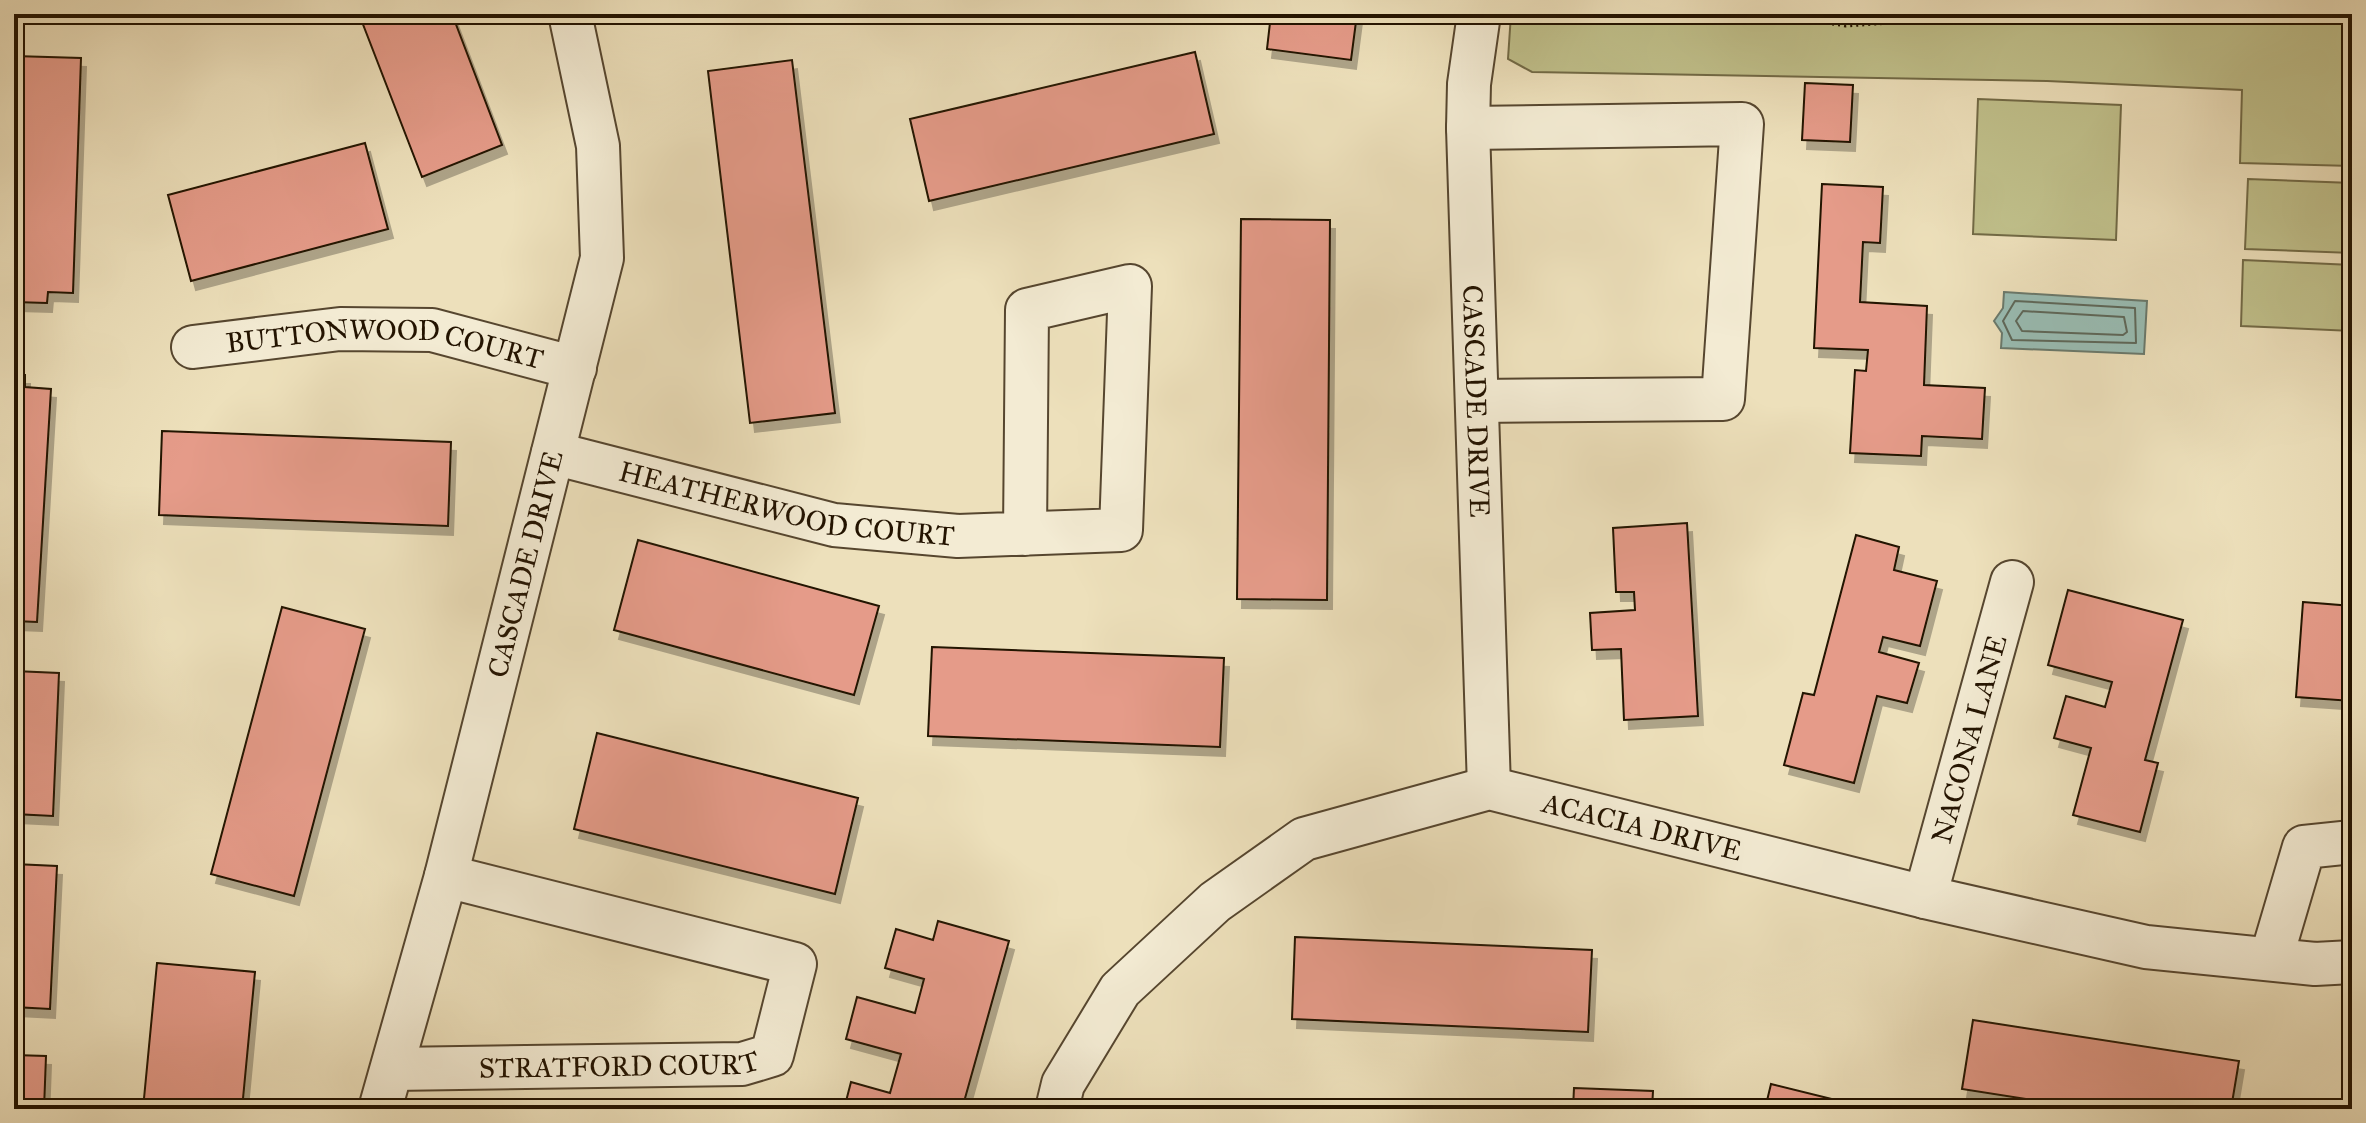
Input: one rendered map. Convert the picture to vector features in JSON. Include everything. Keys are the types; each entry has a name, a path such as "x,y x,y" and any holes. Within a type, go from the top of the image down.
{"street":[{"name":"CASCADE DRIVE","path":"380,1109 446,876 602,258 598,146 570,14"},
{"name":"CASCADE DRIVE","path":"1479,14 1469,84 1468,128 1489,788"},
{"path":"1468,128 1742,124 1723,399 1477,401"},
{"name":"HEATHERWOOD COURT","path":"553,453 834,525 958,536 1025,534 1121,530 1130,286 1027,310 1025,534"},
{"name":"BUTTONWOOD COURT","path":"193,347 340,329 432,330 575,368"},
{"name":"NACONA LANE","path":"1925,897 2012,582"},
{"name":"ACACIA DRIVE","path":"1057,1109 1063,1084 1120,990 1215,902 1304,839 1489,788 1925,897 2146,947 2315,964 2352,962"},
{"path":"2271,959 2304,847 2352,842"},
{"name":"STRATFORD COURT","path":"393,1069 742,1064 772,1055 795,964 446,876"}],"path":[{"path":"1773,14 1846,25 2007,14"}],"green space":[{"path":"1511,14 2352,14 2352,166 2240,163 2242,90 2047,81 1532,72 1508,59"},
{"path":"1978,99 2121,105 2116,240 1973,234"},
{"path":"2248,179 2352,183 2352,253 2245,249"},
{"path":"2243,260 2352,265 2352,331 2241,326"}],"water":[{"path":"2004,292 2147,301 2144,354 2001,348 2002,333 1994,321 2003,308"}],"building":[{"path":"359,14 452,14 502,145 422,177"},
{"path":"1271,14 1357,14 1351,60 1267,49"},
{"path":"1195,52 1214,134 929,201 910,119"},
{"path":"14,56 81,58 73,293 48,292 47,303 14,302"},
{"path":"792,60 835,413 750,423 708,71"},
{"path":"1805,83 1853,85 1850,142 1802,140"},
{"path":"365,143 388,229 191,281 168,195"},
{"path":"1822,184 1883,187 1880,243 1863,242 1860,302 1927,306 1924,385 1985,388 1982,439 1922,436 1921,456 1850,453 1855,370 1866,371 1868,350 1814,348"},
{"path":"1241,219 1330,220 1327,600 1237,599"},
{"path":"14,375 25,375 25,387 51,389 37,622 14,621"},
{"path":"162,431 451,442 448,526 159,515"},
{"path":"1687,523 1698,716 1624,720 1621,649 1592,650 1590,613 1635,610 1634,592 1616,592 1613,528"},
{"path":"1856,535 1899,547 1894,570 1937,581 1920,646 1883,637 1879,652 1919,663 1907,703 1877,696 1854,783 1784,765 1803,693 1814,695"},
{"path":"638,540 879,606 854,695 614,630"},
{"path":"2068,590 2183,620 2145,760 2158,763 2140,832 2073,815 2091,748 2054,738 2066,696 2105,707 2112,682 2048,665"},
{"path":"2303,602 2352,606 2352,701 2296,697"},
{"path":"282,607 365,629 294,896 211,874"},
{"path":"932,647 1224,658 1220,747 928,736"},
{"path":"14,671 59,673 53,816 14,814"},
{"path":"597,733 858,798 835,894 574,829"},
{"path":"14,864 57,866 50,1009 14,1007"},
{"path":"938,921 1009,941 962,1109 844,1109 851,1082 890,1093 901,1054 846,1039 857,997 915,1013 924,979 885,968 896,929 933,940"},
{"path":"1295,937 1592,950 1588,1032 1292,1019"},
{"path":"157,963 255,972 242,1109 143,1109"},
{"path":"1973,1020 2239,1061 2231,1109 2091,1109 1962,1089"},
{"path":"14,1055 46,1056 44,1109 14,1109"},
{"path":"1771,1084 1852,1104 1851,1109 1765,1109"},
{"path":"1574,1088 1653,1091 1652,1109 1573,1109"}]}
